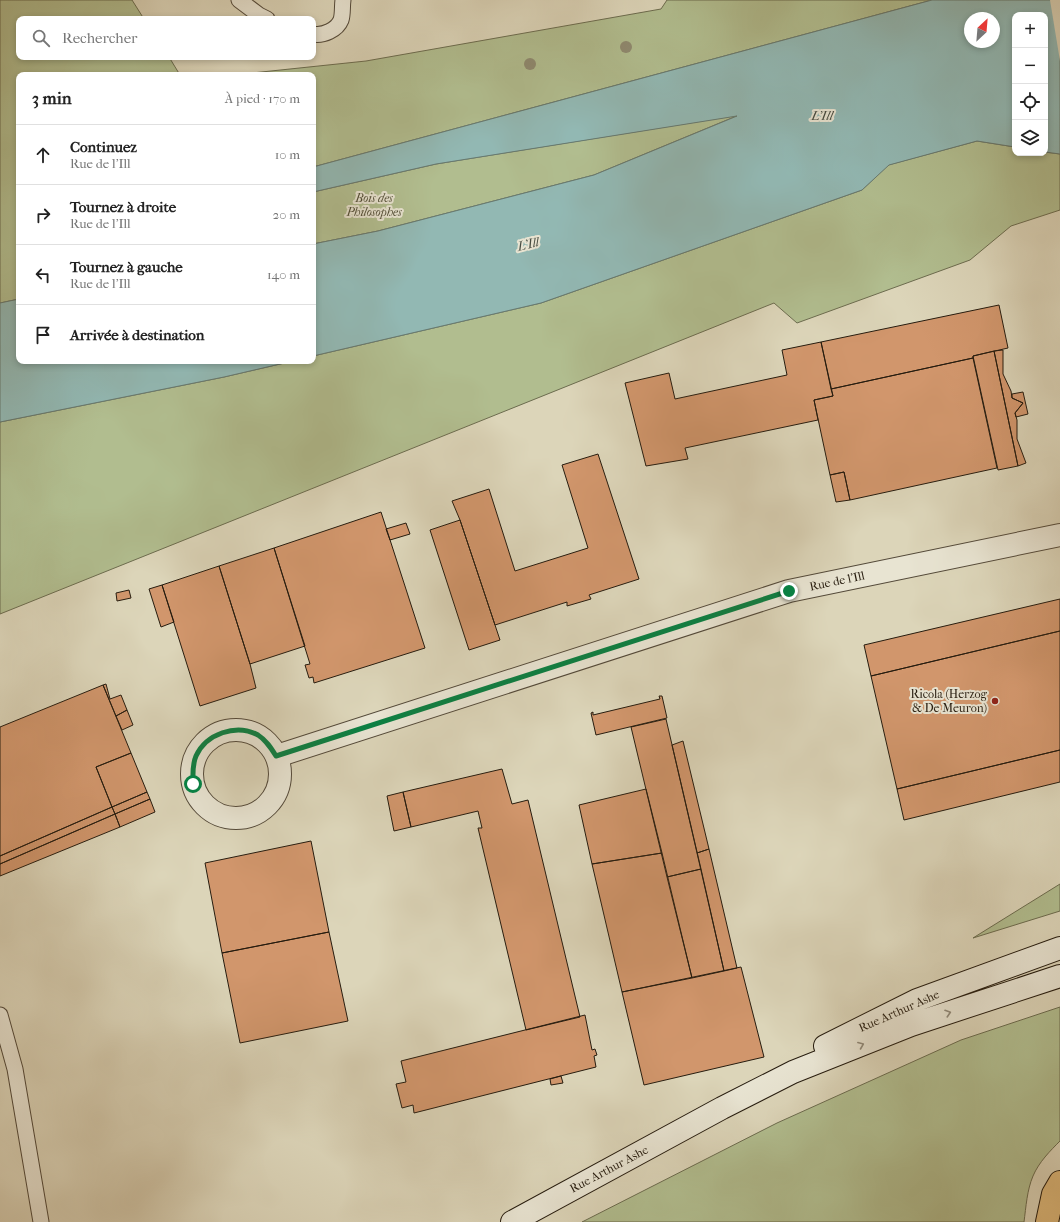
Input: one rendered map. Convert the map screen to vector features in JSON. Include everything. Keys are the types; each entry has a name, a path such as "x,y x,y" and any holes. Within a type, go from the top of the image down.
{"main road":[{"name":"Rue de l'Ill","path":"276,756 789,591 1060,535"},
{"path":"949,988 972,968 1003,953 1060,935"},
{"name":"Rue Arthur Ashe","path":"748,1095 784,1067 903,1007 949,988 1060,948"},
{"name":"Rue Arthur Ashe","path":"512,1222 793,1072 911,1025 1060,976"},
{"path":"1047,1222 1053,1194 1060,1182"}],"lane":[{"path":"239,0 261,16"},
{"path":"316,34 332,30 340,20 343,0"},
{"path":"0,1015 15,1069 41,1222"}],"green space":[{"path":"0,0 132,0 142,16 16,16 16,60 171,60 178,72 16,72 16,300 0,303"},
{"path":"667,0 932,0 316,166 316,72 262,72 366,61 661,9"},
{"name":"Bois des Philosophes","path":"739,115 594,175 378,231 316,243 316,191 436,164"},
{"path":"977,141 1012,147 1012,156 1048,156 1048,152 1060,154 1060,210 1011,226 970,260 797,323 774,303 0,614 0,422 224,377 280,364 316,364 316,355 541,303 862,190 888,165"},
{"path":"1060,884 1060,911 973,938"},
{"path":"1060,1007 1060,1141 1035,1171 1028,1193 1024,1222 582,1222 777,1123 961,1040"}],"water":[{"name":"L'Ill","path":"932,0 1060,0 1060,154 1048,152 1048,12 1012,12 1012,147 977,141 889,165 862,190 541,303 316,355 316,243 378,231 594,175 737,116 436,164 316,191 316,166"},
{"path":"16,300 16,364 280,364 224,377 0,422 0,303"}],"pier":[{"path":"1050,0 1060,0 1060,61"}],"building":[{"path":"999,305 1008,348 973,356 973,358 831,389 821,342"},
{"path":"821,342 833,396 814,400 818,420 685,448 688,459 646,466 625,383 669,373 675,399 787,375 782,350"},
{"path":"1003,350 1003,374 1011,391 1012,398 1023,403 1015,413 1017,420 1017,439 1026,463 1018,466 994,351"},
{"path":"994,351 1018,466 998,470 973,356"},
{"path":"973,358 997,468 850,500 844,472 830,475 814,400 833,396 831,389"},
{"path":"1023,392 1028,414 1016,417 1015,413 1023,403 1012,398 1012,394"},
{"path":"598,454 639,579 589,595 591,599 567,606 567,602 495,625 460,520 452,501 489,489 515,571 588,548 562,465"},
{"path":"844,472 850,500 836,502 830,475"},
{"path":"381,512 425,648 314,683 313,677 309,678 305,665 310,664 274,548"},
{"path":"460,520 500,640 469,650 430,530"},
{"path":"406,523 410,534 390,540 386,529"},
{"path":"274,548 305,646 250,664 219,566"},
{"path":"219,566 250,664 256,688 200,706 162,585"},
{"path":"162,585 174,622 161,627 149,589"},
{"path":"129,590 131,598 117,601 116,593"},
{"path":"1060,599 1060,631 871,676 864,645"},
{"path":"1060,631 1060,750 897,789 871,676"},
{"path":"106,684 110,699 121,695 127,710 116,716 103,685"},
{"path":"103,685 131,753 96,767 112,807 0,856 0,727"},
{"path":"659,696 662,696 667,718 596,735 591,713 593,712 593,715 660,699"},
{"path":"127,710 133,725 122,730 116,716"},
{"path":"666,719 701,869 667,877 631,727"},
{"path":"683,741 709,849 697,853 672,745"},
{"path":"1060,750 1060,782 904,820 897,789"},
{"path":"131,753 147,792 112,807 96,767"},
{"path":"502,769 512,804 528,800 580,1017 526,1030 478,828 482,828 478,811 411,827 403,792"},
{"path":"646,789 662,853 592,864 579,805"},
{"path":"147,792 150,799 115,814 112,807"},
{"path":"403,792 411,827 394,831 387,796"},
{"path":"150,799 155,812 120,827 115,814"},
{"path":"112,807 115,814 0,864 0,856"},
{"path":"115,814 120,827 0,876 0,864"},
{"path":"311,841 329,932 222,953 205,863"},
{"path":"709,849 737,968 724,971 697,853"},
{"path":"662,853 692,978 622,992 592,864"},
{"path":"701,869 724,971 692,978 667,877"},
{"path":"329,932 348,1021 240,1043 222,953"},
{"path":"741,967 764,1057 644,1085 622,992"},
{"path":"585,1015 592,1050 595,1049 597,1055 594,1056 596,1067 414,1113 413,1105 402,1108 396,1084 406,1082 401,1061"},
{"path":"561,1076 563,1083 551,1085 550,1079"}],"place":[{"name":"Ricola (Herzog & De Meuron)","path":"995,701"}],"route":[{"path":"193,784 192,770 196,756 204,744 216,735 229,731 243,730 257,735 268,744 276,756 789,591"}]}
